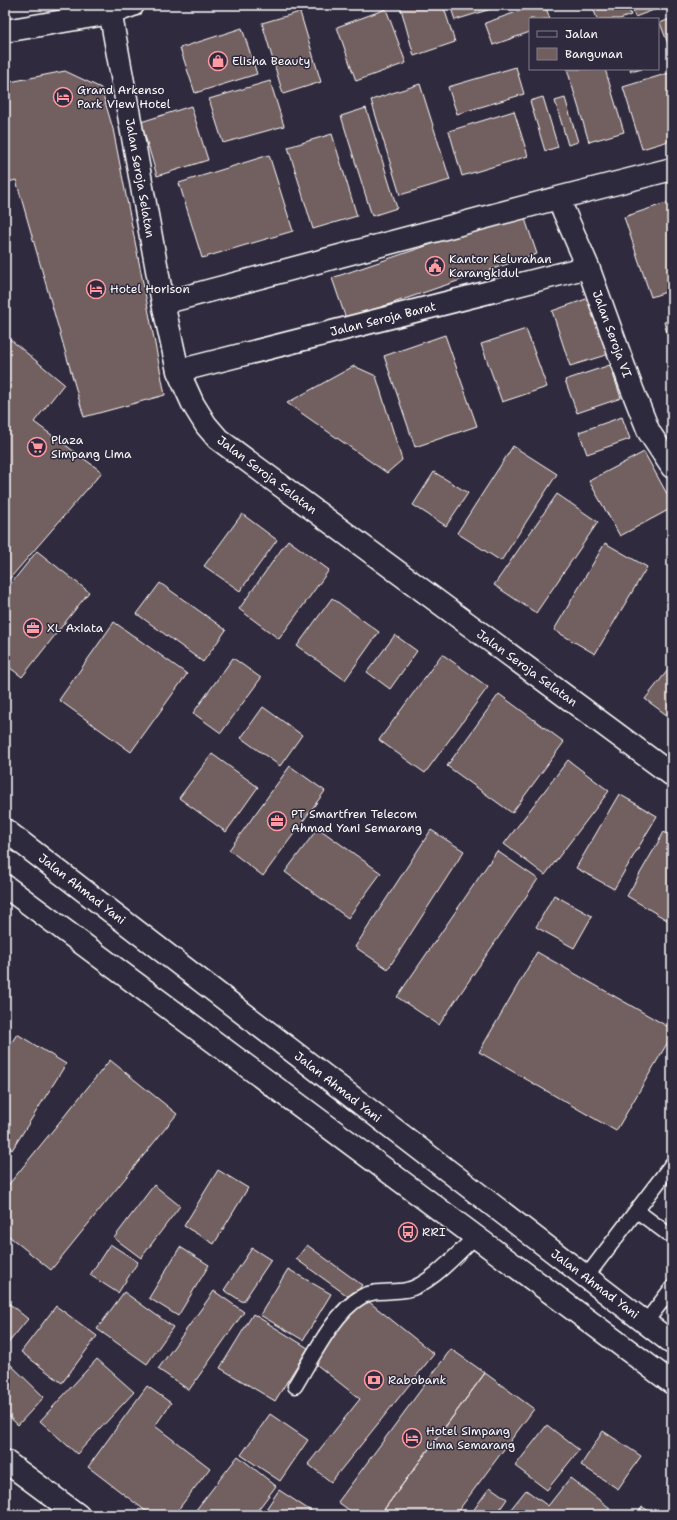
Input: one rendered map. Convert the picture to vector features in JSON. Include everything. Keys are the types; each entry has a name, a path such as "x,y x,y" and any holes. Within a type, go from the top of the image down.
{"street":[{"path":"5,31 133,5"},
{"name":"Jalan Seroja Selatan","path":"110,9 163,303 178,371 193,404 206,425 218,439 672,775"},
{"path":"163,303 672,169"},
{"name":"Jalan Seroja VI","path":"558,198 588,267 649,432 672,467"},
{"name":"Jalan Seroja Barat","path":"178,371 588,267"},
{"name":"Jalan Ahmad Yani","path":"5,830 672,1343"},
{"path":"5,886 672,1383"},
{"path":"5,1461 78,1515"}],"lane":[{"path":"586,1278 672,1164"},
{"path":"637,1211 672,1237"},
{"path":"295,1386 337,1318 360,1297 372,1292 407,1290 431,1278 475,1237"},
{"path":"645,1322 672,1288"}],"building":[{"path":"400,5 443,5 455,42 414,56"},
{"path":"450,5 504,5 455,20"},
{"path":"537,5 545,5 550,18 529,18 529,32 493,45 485,23"},
{"path":"592,5 627,5 631,15 623,18 597,18"},
{"path":"631,5 667,5 635,17"},
{"path":"386,9 406,63 356,81 337,27"},
{"path":"300,12 321,82 283,94 262,23"},
{"path":"672,18 672,54 660,23"},
{"name":"Elisha Beauty","path":"242,28 257,74 195,93 180,48"},
{"path":"516,67 524,94 457,114 448,87"},
{"path":"567,70 605,70 624,132 589,142"},
{"name":"Hotel Horison","path":"65,71 101,88 113,129 165,395 84,417 16,180 5,183 5,83"},
{"path":"672,72 672,140 642,149 623,87"},
{"path":"270,81 284,126 223,143 209,99"},
{"path":"420,84 450,180 400,195 371,100"},
{"path":"543,97 558,147 545,151 530,101"},
{"path":"565,98 578,142 568,145 555,101"},
{"path":"191,106 208,160 157,176 141,122"},
{"path":"366,108 397,208 372,216 341,116"},
{"path":"514,111 528,156 462,176 449,131"},
{"path":"332,134 357,216 313,229 288,147"},
{"path":"269,155 293,231 202,258 179,183"},
{"path":"672,201 672,290 651,297 624,217"},
{"name":"Kantor Kelurahan Karangkidul","path":"523,213 537,254 346,319 332,278"},
{"path":"589,298 609,354 570,366 552,311"},
{"path":"672,320 672,349 671,349 664,322"},
{"path":"526,329 547,387 502,402 481,344"},
{"name":"Plaza Simpang Lima","path":"5,335 64,384 34,422 102,472 5,584"},
{"path":"445,335 477,426 415,447 384,356"},
{"path":"672,363 672,379 669,364"},
{"path":"610,365 621,398 577,413 565,380"},
{"path":"354,366 376,376 402,460 387,473 287,403"},
{"path":"622,417 630,439 587,454 579,432"},
{"path":"513,446 557,474 501,561 457,533"},
{"path":"644,452 672,503 672,508 620,536 589,481"},
{"path":"434,472 468,493 446,526 413,505"},
{"path":"557,494 598,522 536,613 494,585"},
{"path":"242,514 277,540 240,591 204,566"},
{"path":"288,540 329,570 279,639 239,609"},
{"path":"605,543 647,567 595,654 554,630"},
{"name":"XL Axiata","path":"37,551 89,592 22,677 5,664 5,591"},
{"path":"160,583 226,630 203,662 137,614"},
{"path":"332,598 379,632 345,680 297,646"},
{"path":"114,622 187,674 131,752 59,700"},
{"path":"395,635 417,651 390,689 367,672"},
{"path":"442,654 488,687 425,773 379,740"},
{"path":"233,658 261,678 221,733 193,713"},
{"path":"672,665 672,719 645,699"},
{"path":"499,694 564,742 512,813 447,766"},
{"path":"263,707 302,735 280,766 241,738"},
{"path":"212,754 258,787 226,832 179,798"},
{"path":"568,760 609,791 545,875 504,844"},
{"name":"PT Smartfren Telecom Ahmad Yani Semarang","path":"290,766 325,791 263,876 229,850"},
{"path":"619,794 657,816 614,889 576,868"},
{"path":"318,828 381,873 348,918 285,872"},
{"path":"431,830 464,851 388,969 355,947"},
{"path":"664,832 672,836 672,911 667,920 627,896"},
{"path":"497,851 538,879 439,1025 397,997"},
{"path":"554,895 592,916 574,948 536,927"},
{"path":"537,952 672,1029 672,1035 616,1131 479,1052"},
{"path":"17,1034 66,1064 12,1150 5,1145 5,1053"},
{"path":"110,1060 177,1114 51,1270 5,1233 5,1189"},
{"path":"218,1170 248,1188 214,1244 184,1226"},
{"path":"154,1185 180,1206 141,1258 114,1238"},
{"path":"110,1244 138,1262 118,1293 90,1275"},
{"path":"307,1245 362,1285 352,1299 296,1259"},
{"path":"180,1247 209,1265 178,1316 149,1298"},
{"path":"252,1248 271,1260 243,1302 224,1290"},
{"path":"288,1269 331,1294 303,1340 260,1315"},
{"path":"214,1291 244,1312 189,1390 158,1369"},
{"path":"124,1292 173,1327 147,1364 97,1329"},
{"name":"Rabobank","path":"363,1297 434,1354 331,1482 308,1464 360,1399 312,1361"},
{"path":"6,1301 28,1319 5,1347 5,1303"},
{"path":"56,1306 97,1336 62,1383 21,1352"},
{"path":"253,1314 308,1348 275,1401 220,1368"},
{"name":"Hotel Simpang Lima Semarang","path":"451,1349 485,1373 380,1515 356,1515 338,1502"},
{"path":"97,1359 134,1392 77,1454 40,1421"},
{"path":"10,1364 44,1397 18,1425 5,1413 5,1369"},
{"path":"485,1373 534,1409 455,1515 380,1515"},
{"path":"147,1386 171,1403 155,1426 210,1468 174,1515 151,1515 88,1467"},
{"path":"270,1414 308,1440 280,1481 241,1455"},
{"path":"547,1425 579,1450 547,1490 515,1466"},
{"path":"603,1431 641,1456 618,1489 581,1465"},
{"path":"238,1456 276,1486 254,1515 192,1515"},
{"path":"570,1478 610,1508 605,1515 506,1515 526,1490 548,1506"},
{"path":"490,1487 507,1499 496,1515 470,1515"},
{"path":"279,1490 317,1515 262,1515"},
{"path":"642,1507 657,1515 637,1515"}],"place":[{"name":"Elisha Beauty","path":"218,61"},
{"name":"Grand Arkenso Park View Hotel","path":"63,97"},
{"name":"Kantor Kelurahan Karangkidul","path":"435,266"},
{"name":"Hotel Horison","path":"96,289"},
{"name":"Plaza Simpang Lima","path":"37,447"},
{"name":"XL Axiata","path":"33,628"},
{"name":"PT Smartfren Telecom Ahmad Yani Semarang","path":"277,821"},
{"name":"RRI","path":"408,1232"},
{"name":"Rabobank","path":"374,1380"},
{"name":"Hotel Simpang Lima Semarang","path":"412,1438"}]}
